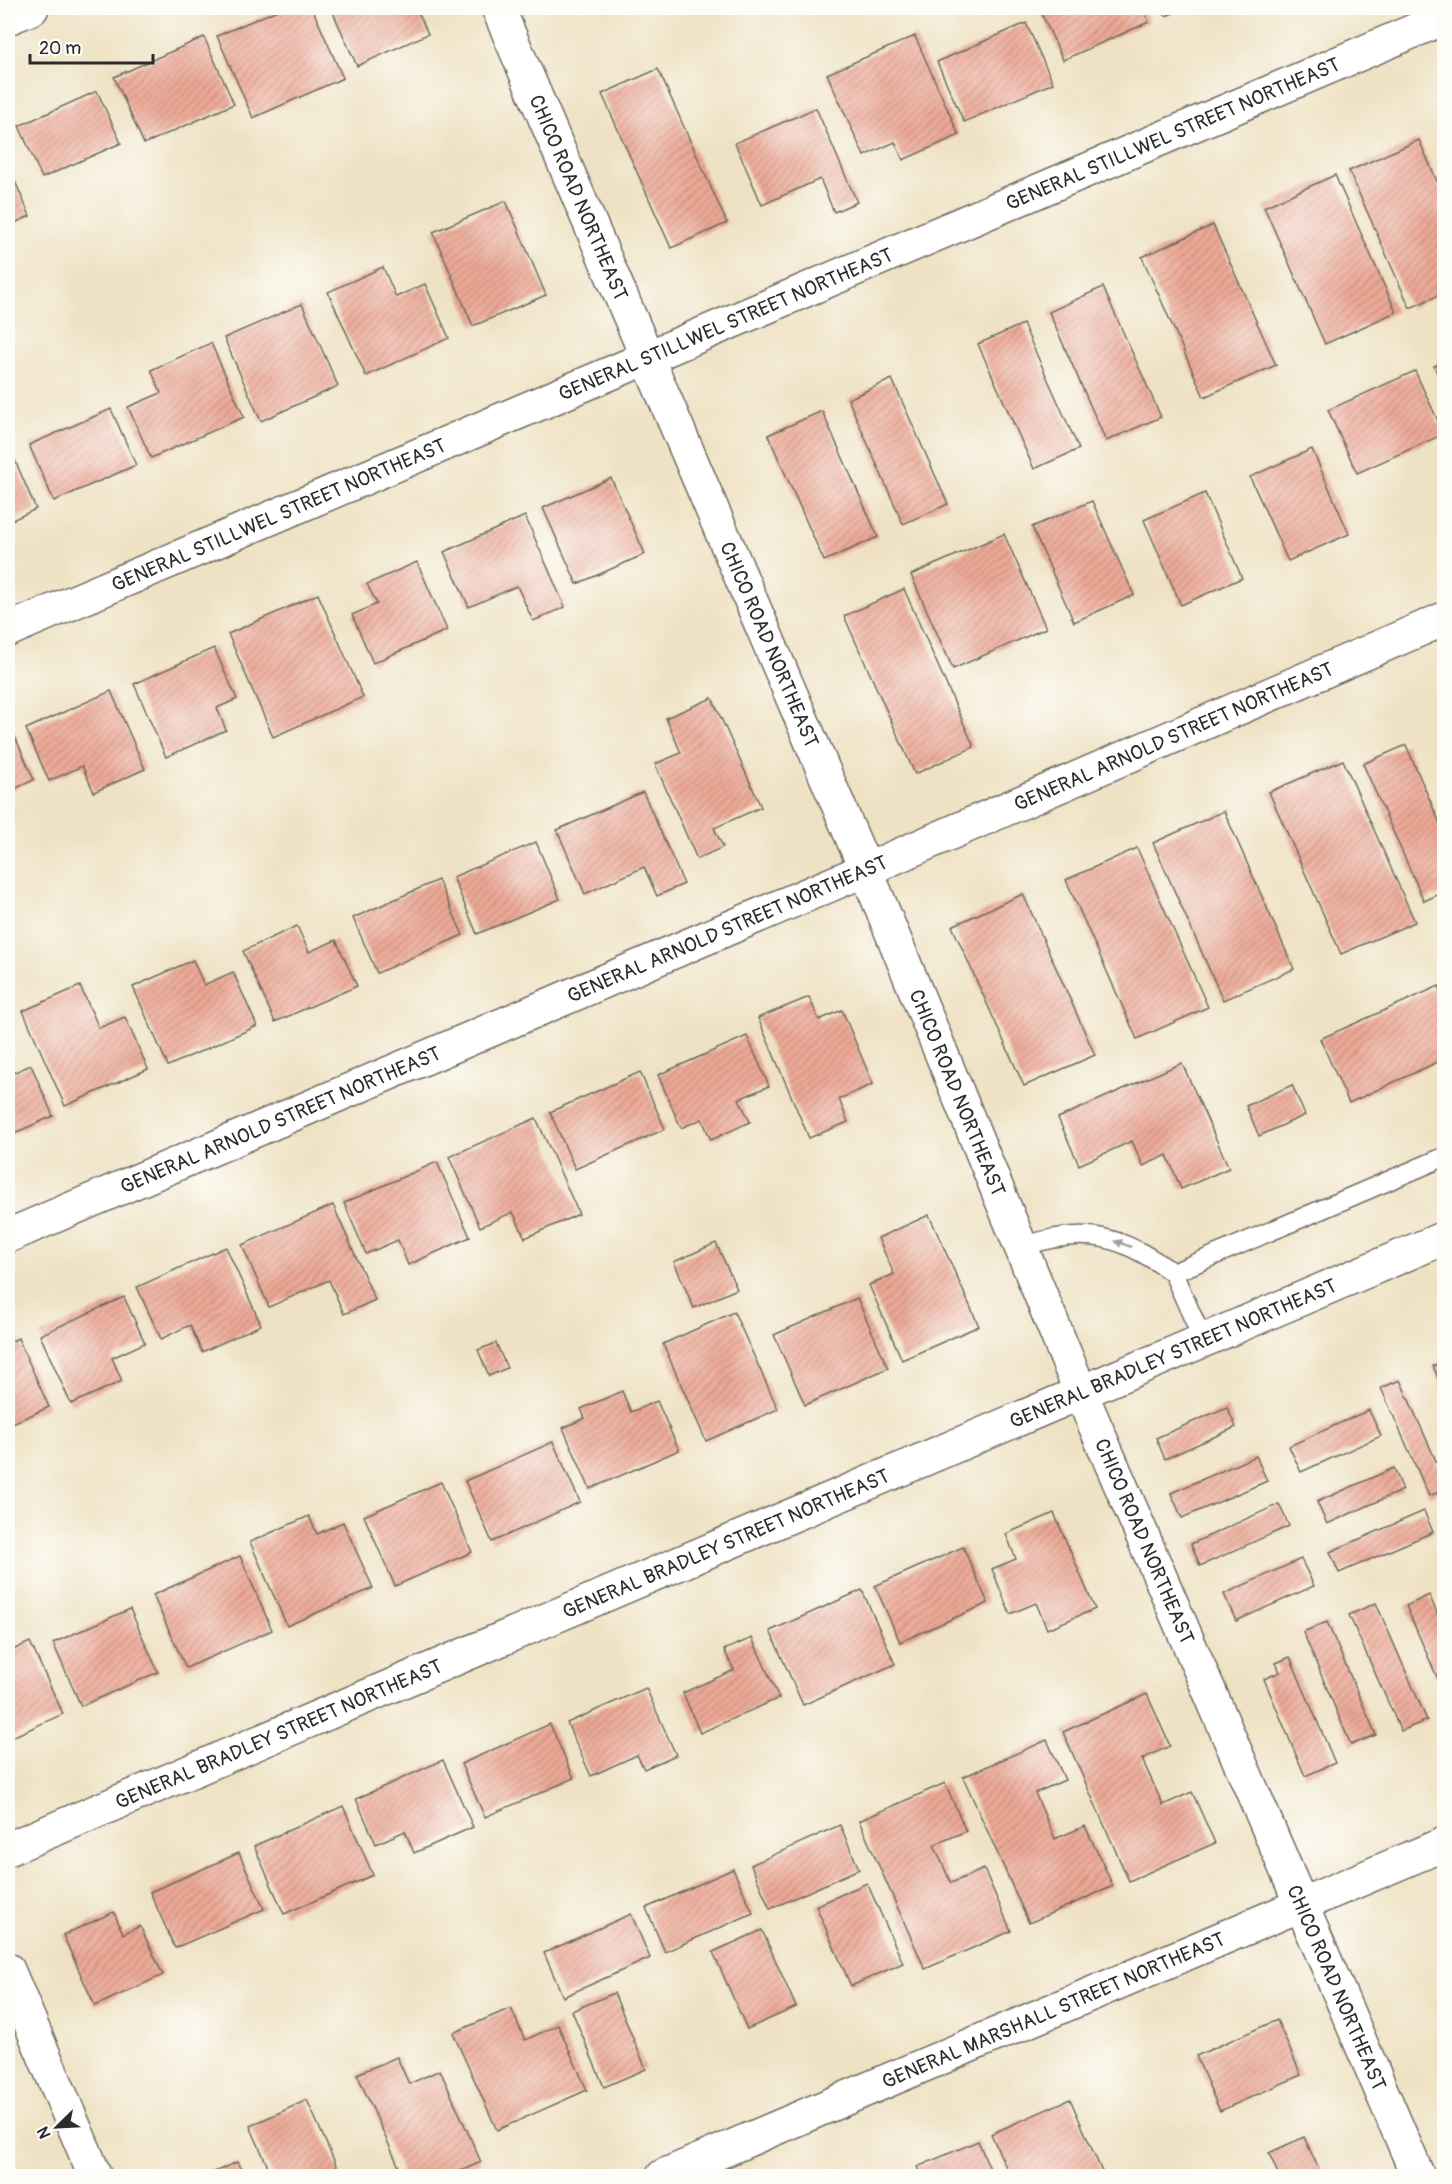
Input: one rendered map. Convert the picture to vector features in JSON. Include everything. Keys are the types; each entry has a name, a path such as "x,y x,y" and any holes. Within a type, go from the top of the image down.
{"street":[{"path":"8,18 32,8"},
{"name":"CHICO ROAD NORTHEAST","path":"498,8 866,870 1081,1393 1418,2176"},
{"name":"GENERAL STILLWEL STREET NORTHEAST","path":"8,630 1444,18"},
{"name":"GENERAL ARNOLD STREET NORTHEAST","path":"8,1236 866,870 1444,619"},
{"name":"GENERAL BRADLEY STREET NORTHEAST","path":"8,1849 1444,1238"},
{"name":"GENERAL MARSHALL STREET NORTHEAST","path":"663,2176 1444,1844"},
{"path":"8,1970 95,2176"}],"lane":[{"path":"1173,1273 1444,1157"},
{"path":"1021,1247 1053,1237 1073,1235 1100,1237 1122,1242 1149,1255 1173,1273 1203,1340"}],"building":[{"path":"282,8 312,8 343,78 253,118 217,36"},
{"path":"331,8 416,8 428,34 357,66"},
{"path":"1039,8 1143,8 1149,22 1063,60"},
{"path":"1162,8 1185,8 1166,16"},
{"path":"1026,23 1053,83 964,122 937,62"},
{"path":"915,36 959,135 903,160 895,142 864,156 827,74"},
{"path":"204,37 234,104 144,144 114,77"},
{"path":"658,69 727,223 671,248 602,94"},
{"path":"97,91 121,143 42,178 19,126"},
{"path":"816,108 857,202 834,212 820,179 762,205 735,143"},
{"path":"1419,140 1444,197 1444,293 1410,308 1349,171"},
{"path":"8,165 30,216 8,226"},
{"path":"1335,175 1396,312 1325,344 1264,207"},
{"path":"506,201 546,295 473,326 433,232"},
{"path":"1213,225 1276,365 1204,397 1142,257"},
{"path":"383,267 396,297 425,284 449,338 366,376 328,292"},
{"path":"1103,287 1161,417 1106,441 1049,312"},
{"path":"302,304 338,386 261,421 224,338"},
{"path":"1023,324 1079,449 1034,469 978,344"},
{"path":"211,343 244,417 151,458 128,407 161,393 151,370"},
{"path":"1444,362 1444,390 1434,366"},
{"path":"1415,371 1444,434 1357,473 1328,410"},
{"path":"892,379 948,504 903,524 848,399"},
{"path":"111,409 136,465 54,501 29,445"},
{"path":"822,411 878,537 824,561 768,435"},
{"path":"8,444 36,509 8,522"},
{"path":"1312,449 1349,534 1288,561 1250,477"},
{"path":"611,478 645,554 577,584 543,508"},
{"path":"1205,493 1242,578 1181,605 1144,520"},
{"path":"1092,501 1134,595 1074,622 1032,527"},
{"path":"525,516 565,607 533,621 517,586 469,607 444,552"},
{"path":"1004,534 1046,628 953,669 911,575"},
{"path":"417,562 447,630 373,663 352,615 377,604 367,584"},
{"path":"904,589 974,747 915,774 844,616"},
{"path":"318,594 363,697 273,737 228,634"},
{"path":"214,648 237,699 217,708 226,730 166,757 134,684"},
{"path":"111,691 145,769 94,792 82,766 49,781 26,729"},
{"path":"712,698 761,807 714,828 723,847 697,859 655,764 681,753 666,718"},
{"path":"10,725 34,780 8,792 8,727"},
{"path":"1406,745 1444,833 1444,892 1424,901 1363,764"},
{"path":"1343,760 1415,922 1341,954 1269,792"},
{"path":"643,792 684,884 657,896 644,867 585,894 557,830"},
{"path":"1224,811 1294,969 1223,1000 1153,843"},
{"path":"536,842 560,899 477,934 453,877"},
{"path":"1137,848 1208,1007 1137,1039 1066,880"},
{"path":"438,880 463,935 377,973 353,918"},
{"path":"1023,894 1095,1055 1024,1086 952,926"},
{"path":"297,926 309,952 336,940 357,986 275,1022 243,951"},
{"path":"193,960 204,985 233,972 257,1026 168,1066 133,987"},
{"path":"80,986 99,1028 125,1017 148,1069 65,1106 23,1011"},
{"path":"1439,986 1444,999 1444,1059 1349,1103 1320,1039"},
{"path":"809,997 819,1020 842,1010 873,1084 839,1099 848,1122 809,1138 758,1018"},
{"path":"747,1036 769,1086 739,1099 750,1122 711,1140 702,1119 681,1128 658,1075"},
{"path":"1182,1063 1229,1168 1181,1189 1167,1155 1143,1166 1132,1141 1079,1165 1058,1118"},
{"path":"31,1065 53,1116 8,1136 8,1075"},
{"path":"640,1072 665,1129 575,1169 550,1112"},
{"path":"1292,1085 1305,1115 1259,1136 1246,1106"},
{"path":"536,1118 579,1214 525,1238 513,1212 480,1227 449,1157"},
{"path":"437,1162 470,1237 408,1265 398,1240 366,1254 344,1203"},
{"path":"333,1205 375,1300 344,1314 329,1280 269,1307 242,1245"},
{"path":"929,1215 979,1326 902,1360 869,1285 894,1274 878,1238"},
{"path":"716,1243 737,1289 694,1308 674,1262"},
{"path":"226,1247 261,1325 202,1352 190,1325 161,1339 137,1287"},
{"path":"124,1297 145,1343 112,1358 122,1381 71,1404 40,1335"},
{"path":"857,1298 888,1368 805,1405 774,1335"},
{"path":"734,1312 778,1409 706,1441 663,1344"},
{"path":"18,1338 49,1407 8,1425 8,1343"},
{"path":"496,1343 507,1368 489,1376 478,1350"},
{"path":"1444,1361 1444,1392 1433,1366"},
{"path":"1400,1380 1444,1479 1444,1490 1429,1496 1381,1388"},
{"path":"622,1391 631,1412 657,1401 679,1450 590,1489 563,1428 585,1418 581,1409"},
{"path":"1227,1407 1236,1427 1165,1459 1156,1438"},
{"path":"1369,1410 1381,1436 1301,1472 1289,1446"},
{"path":"553,1442 580,1502 492,1542 465,1481"},
{"path":"1256,1456 1267,1481 1182,1518 1171,1493"},
{"path":"1394,1468 1403,1490 1327,1524 1317,1502"},
{"path":"441,1482 472,1552 395,1586 364,1516"},
{"path":"1279,1504 1289,1526 1200,1566 1191,1544"},
{"path":"1424,1511 1433,1532 1339,1573 1330,1552"},
{"path":"1054,1513 1095,1609 1047,1629 1036,1603 1010,1614 992,1569 1016,1559 1006,1534"},
{"path":"309,1516 317,1534 343,1522 373,1588 287,1626 250,1542"},
{"path":"963,1547 988,1603 900,1642 875,1586"},
{"path":"240,1556 272,1630 186,1668 153,1595"},
{"path":"1301,1559 1314,1586 1236,1621 1224,1594"},
{"path":"862,1590 895,1664 803,1705 770,1631"},
{"path":"1429,1595 1444,1629 1444,1693 1406,1606"},
{"path":"1376,1603 1427,1720 1401,1731 1349,1615"},
{"path":"130,1609 158,1672 81,1706 53,1643"},
{"path":"1327,1622 1376,1735 1351,1745 1303,1632"},
{"path":"752,1638 779,1698 700,1733 683,1693 734,1670 724,1650"},
{"path":"30,1642 63,1714 8,1739 8,1652"},
{"path":"1290,1657 1335,1763 1305,1776 1264,1679 1280,1672 1276,1663"},
{"path":"646,1688 676,1755 644,1769 637,1755 591,1776 567,1723"},
{"path":"1147,1694 1170,1746 1142,1759 1163,1805 1192,1792 1215,1843 1129,1881 1063,1732"},
{"path":"550,1724 574,1778 485,1817 461,1764"},
{"path":"1047,1740 1065,1780 1035,1793 1055,1839 1085,1826 1113,1886 1029,1923 963,1777"},
{"path":"443,1760 473,1827 414,1853 405,1831 376,1844 356,1799"},
{"path":"945,1783 966,1831 934,1845 951,1883 984,1869 1011,1931 925,1969 859,1821"},
{"path":"343,1806 373,1875 284,1914 254,1846"},
{"path":"840,1825 859,1869 770,1909 751,1865"},
{"path":"239,1853 264,1909 175,1948 150,1892"},
{"path":"733,1869 753,1913 665,1952 646,1908"},
{"path":"867,1883 903,1963 851,1986 816,1906"},
{"path":"114,1912 123,1934 140,1926 163,1975 95,2006 63,1935"},
{"path":"631,1914 650,1958 563,1997 544,1953"},
{"path":"762,1930 796,2007 747,2029 713,1952"},
{"path":"614,1993 646,2069 604,2087 572,2011"},
{"path":"511,2008 525,2040 558,2025 587,2090 497,2130 453,2033"},
{"path":"1277,2020 1301,2075 1220,2111 1196,2056"},
{"path":"397,2057 409,2084 440,2070 481,2162 449,2176 403,2176 357,2074"},
{"path":"1070,2099 1103,2174 1098,2176 1010,2176 991,2134"},
{"path":"307,2100 341,2176 272,2176 250,2126"},
{"path":"1304,2137 1322,2176 1279,2176 1269,2153"},
{"path":"978,2141 993,2176 922,2176 917,2167"},
{"path":"237,2162 244,2176 205,2176"}]}
